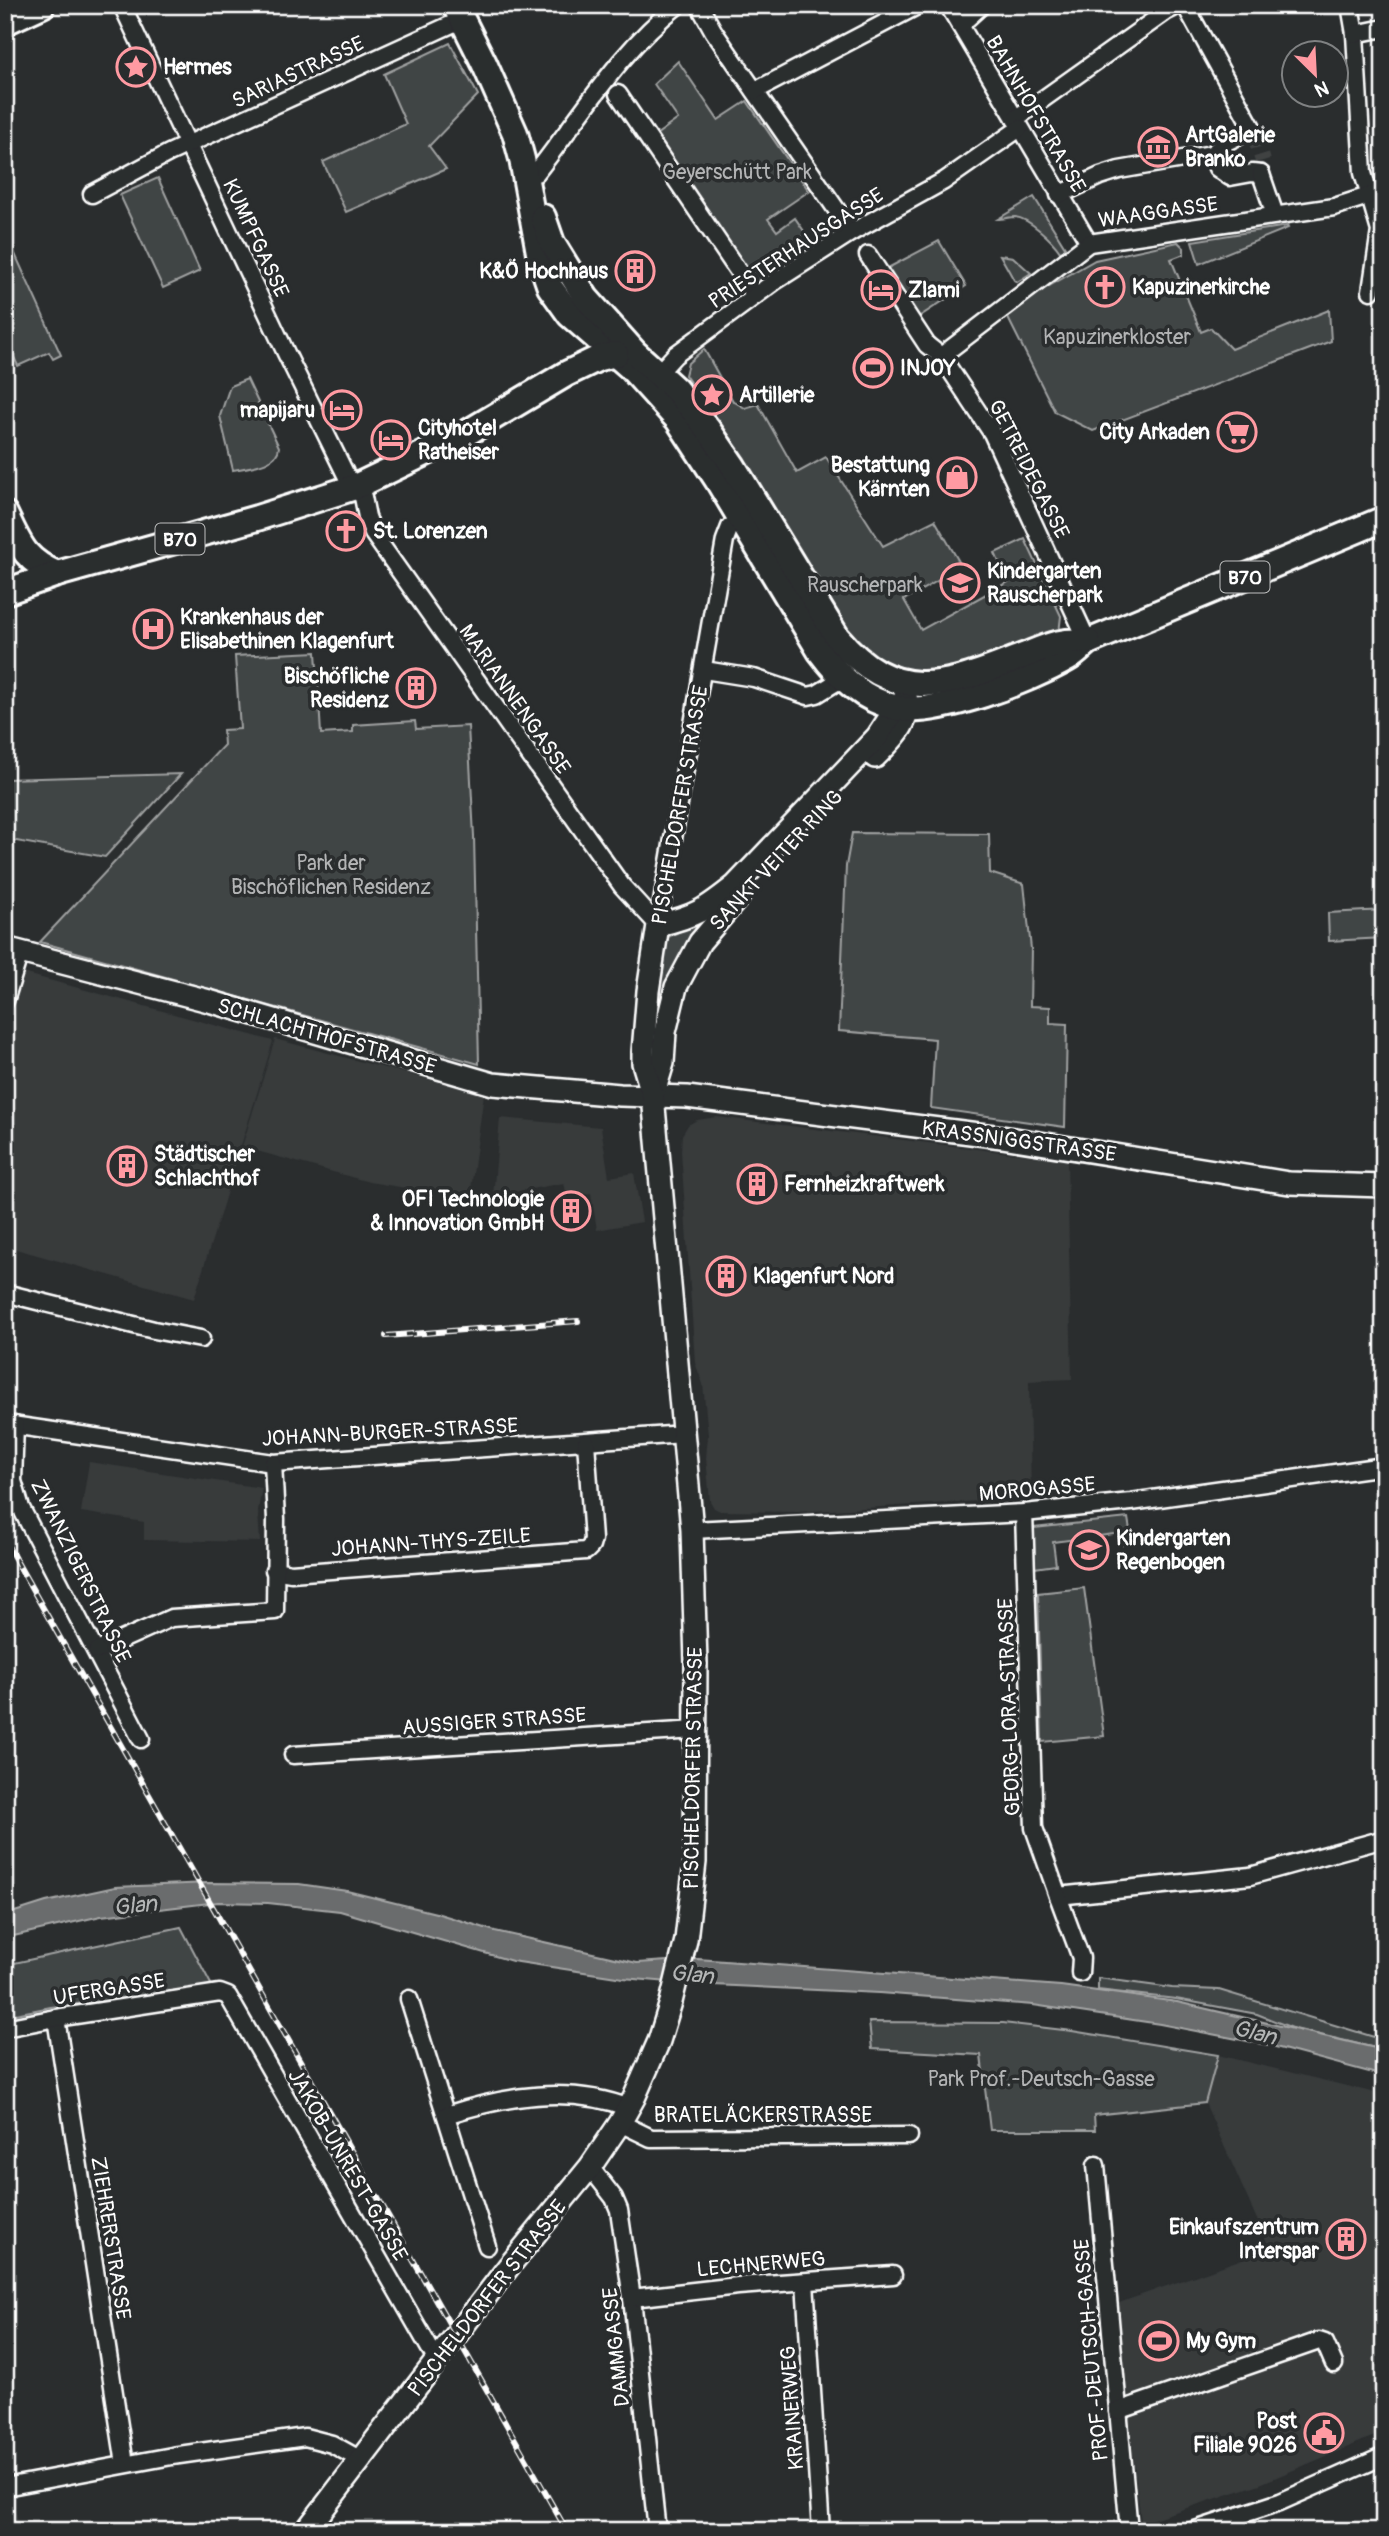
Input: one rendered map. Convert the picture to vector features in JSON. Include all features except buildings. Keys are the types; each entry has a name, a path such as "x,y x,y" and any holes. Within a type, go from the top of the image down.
{"main road":[{"path":"5,22 42,5"},
{"name":"B70","path":"458,13 484,63 524,125 536,162 531,180 540,258 556,297 587,331 616,354 653,379 676,390 733,466 837,637 854,657 903,698"},
{"name":"B70","path":"531,180 552,243 586,298 635,353 653,379 820,651 842,678 870,698 956,703 987,693 1068,659 1088,642 1384,519"},
{"name":"B70","path":"566,373 582,346 587,331 589,309 586,298"},
{"name":"B70","path":"5,592 57,574 257,518 355,487 465,434 566,373 599,358 616,354"},
{"path":"5,514 28,558 38,566 57,574"},
{"path":"741,519 771,527"},
{"name":"B70","path":"903,698 919,684 969,677 1068,640 1088,642"},
{"name":"SANKT VEITER RING","path":"658,925 690,918 735,886 877,737 903,698"},
{"name":"SANKT VEITER RING","path":"663,1063 668,1010 676,986 700,942 725,911 899,733 905,724 903,698"},
{"name":"PISCHELDORFER STRASSE","path":"306,2531 509,2266 590,2167 625,2116 659,2041 686,1940 695,1862 697,1730 692,1530 653,1096 643,1063 648,991 658,925"},
{"name":"SCHLACHTHOFSTRASSE","path":"12,950 209,1001 494,1084 653,1096"},
{"name":"PISCHELDORFER STRASSE","path":"653,1096 663,1063"},
{"name":"KRASSNIGGSTRASSE","path":"653,1096 687,1097 1002,1137 1289,1183 1384,1186"}],"street":[{"name":"KUMPFGASSE","path":"122,5 286,353 346,475 355,487"},
{"path":"531,180 629,51 658,20 678,5"},
{"path":"699,5 714,32 852,232"},
{"path":"755,91 919,5"},
{"name":"BAHNHOFSTRASSE","path":"948,5 1089,243"},
{"path":"960,25 982,5"},
{"path":"1350,5 1363,173 1376,194 1380,219 1380,239 1371,291"},
{"path":"1059,195 1119,170 1212,153 1224,143 1254,130 1178,6"},
{"name":"PRIESTERHAUSGASSE","path":"653,379 676,355 755,296 852,232 944,181 1178,6"},
{"name":"SARIASTRASSE","path":"92,194 109,183 458,13"},
{"path":"1354,34 1384,28"},
{"path":"618,94 755,296"},
{"name":"PRIESTERHAUSGASSE","path":"976,158 1012,147 1033,151"},
{"path":"1212,153 1217,168 1230,177 1252,173 1262,168 1275,215"},
{"name":"WAAGGASSE","path":"941,356 1089,243 1334,207 1376,194"},
{"path":"1334,207 1380,219"},
{"name":"GETREIDEGASSE","path":"868,255 927,345 941,356 992,433 1088,642"},
{"name":"MARIANNENGASSE","path":"355,487 363,497 374,535 621,886 658,925"},
{"name":"PISCHELDORFER STRASSE","path":"658,925 725,540 730,527 741,519"},
{"path":"704,670 754,678 808,696 817,694 842,678"},
{"path":"5,1000 12,950"},
{"path":"5,1293 201,1339"},
{"name":"JOHANN-BURGER-STRASSE","path":"10,1425 273,1463 684,1434"},
{"name":"ZWANZIGERSTRASSE","path":"10,1425 13,1481 21,1508 141,1739"},
{"name":"JOHANN-THYS-ZEILE","path":"274,1570 291,1573 586,1551 593,1539 586,1442"},
{"path":"97,1651 171,1618 275,1611 276,1519 273,1463"},
{"name":"MOROGASSE","path":"692,1530 1024,1513 1131,1502 1384,1466"},
{"name":"GEORG-LORA-STRASSE","path":"1024,1513 1034,1828 1081,1958 1080,1973"},
{"name":"AUSSIGER STRASSE","path":"293,1755 697,1730"},
{"path":"1058,1896 1250,1876 1384,1839"},
{"name":"UFERGASSE","path":"5,2028 220,1993"},
{"name":"JAKOB-UNREST-GASSE","path":"220,1993 228,1996 436,2361"},
{"path":"409,1999 487,2246"},
{"name":"ZIEHRERSTRASSE","path":"56,2018 125,2464"},
{"name":"BRATELÄCKERSTRASSE","path":"446,2115 487,2102 561,2095 610,2101 650,2138 909,2137"},
{"name":"PROF.-DEUTSCH-GASSE","path":"1096,2165 1129,2531"},
{"name":"DAMMGASSE","path":"590,2167 614,2198 619,2210 632,2298 657,2531"},
{"name":"LECHNERWEG","path":"632,2298 738,2286 892,2275"},
{"name":"KRAINERWEG","path":"805,2282 821,2531"},
{"path":"1118,2411 1319,2341 1325,2343 1334,2364"},
{"path":"5,2487 125,2464 304,2437 332,2444 361,2460"},
{"path":"1192,2531 1280,2501 1384,2456"}],"shaded area":[{"path":"5,968 273,1041 194,1299 5,1246"},
{"path":"275,1039 484,1094 471,1189 461,1197 369,1182 242,1147"},
{"path":"717,1117 1067,1160 1072,1379 1029,1381 1031,1498 798,1512 720,1511 714,1508 710,1501 706,1458 708,1435 703,1384 695,1363 681,1151 682,1135 688,1125 697,1120"},
{"path":"500,1118 601,1127 609,1177 634,1173 642,1222 597,1230 591,1193 567,1197 564,1183 493,1196"},
{"path":"89,1462 262,1488 258,1511 260,1542 144,1540 144,1522 81,1512"},
{"path":"1218,2055 1384,2095 1384,2432 1260,2484 1141,2523 1116,2304 1270,2249 1205,2103"},
{"path":"13,2499 20,2531 5,2531 5,2500"}],"green space":[{"path":"450,43 478,95 429,146 446,169 346,212 323,162 406,124 384,74"},
{"name":"Geyerschütt Park","path":"678,61 718,120 747,101 809,191 768,219 777,231 795,218 806,234 787,247 795,258 758,284 653,137 678,119 654,84"},
{"path":"158,178 200,271 163,288 120,195"},
{"path":"1034,197 1065,247 1064,251 1060,252 1046,236 1021,218 998,219"},
{"path":"1287,226 1288,228 1199,264 1192,241"},
{"path":"5,232 61,355 53,359 49,352 18,366 5,342"},
{"path":"939,241 966,286 917,318 886,269"},
{"name":"Kapuzinerkloster","path":"1178,242 1184,248 1184,254 1171,259 1201,332 1211,328 1231,349 1329,310 1331,341 1093,431 1055,412 1007,316 1037,293 1095,260"},
{"path":"1000,255 1013,257 1031,273 1017,282"},
{"name":"Rauscherpark","path":"704,349 733,401 745,408 758,404 797,473 826,457 883,546 935,520 962,567 904,600 921,630 1008,582 995,553 1025,539 1061,616 1059,633 941,676 889,670 847,635 785,534 752,472 685,375 688,363"},
{"path":"247,379 279,447 274,458 268,461 233,470 220,416 230,386"},
{"name":"Park der Bischöflichen Residenz","path":"316,652 321,734 353,732 353,725 415,721 416,729 468,726 474,836 479,1064 40,942 224,745 223,730 240,729 235,656"},
{"path":"181,774 105,857 5,839 5,779"},
{"path":"852,833 989,834 990,873 1024,884 1031,949 1030,1006 1050,1007 1050,1023 1067,1024 1065,1127 931,1108 935,1039 839,1031 846,866"},
{"path":"1384,910 1384,938 1329,941 1328,913"},
{"path":"705,919 655,1058 653,1011 666,938"},
{"path":"1128,1518 1132,1543 1123,1545 1121,1533 1053,1542 1056,1565 1034,1568 1034,1528"},
{"path":"1084,1588 1104,1736 1042,1742 1038,1593"},
{"path":"181,1927 213,1988 51,2007 5,2016 5,1965"},
{"path":"1098,1978 1172,1988 1219,1990 1384,2040 1384,2050 1295,2029 1257,2014 1176,1999 1098,1990"},
{"name":"Park Prof.-Deutsch-Gasse","path":"869,2022 1003,2023 1072,2031 1218,2055 1205,2103 1094,2115 1095,2130 990,2130 981,2055 872,2049"}],"water":[{"name":"Glan","path":"208,1883 299,1884 347,1891 495,1931 637,1963 698,1959 1061,1986 1177,2002 1384,2050 1384,2076 1268,2045 1160,2024 1033,2005 879,1993 692,1984 623,1978 512,1961 340,1911 268,1903 218,1902 101,1916 5,1938 5,1915 46,1902 115,1887"}],"tunnel":[{"path":"1254,132 1263,161"}],"railway":[{"path":"386,1336 578,1321"},
{"path":"5,1541 567,2531"}],"place":[{"name":"Hermes","path":"136,67"},
{"name":"ArtGalerie Branko","path":"1158,147"},
{"name":"K&Ö Hochhaus","path":"635,271"},
{"name":"Kapuzinerkirche","path":"1105,287"},
{"name":"Zlami","path":"881,290"},
{"name":"INJOY","path":"873,368"},
{"name":"Artillerie","path":"712,395"},
{"name":"mapijaru","path":"342,410"},
{"name":"City Arkaden","path":"1237,432"},
{"name":"Cityhotel Ratheiser","path":"391,440"},
{"name":"Bestattung Kärnten","path":"957,477"},
{"name":"St. Lorenzen","path":"346,531"},
{"name":"Kindergarten Rauscherpark","path":"960,583"},
{"name":"Krankenhaus der Elisabethinen Klagenfurt","path":"153,629"},
{"name":"Bischöfliche Residenz","path":"416,688"},
{"name":"Städtischer Schlachthof","path":"127,1166"},
{"name":"Fernheizkraftwerk","path":"757,1184"},
{"name":"OFI Technologie & Innovation GmbH","path":"571,1211"},
{"name":"Klagenfurt Nord","path":"726,1276"},
{"name":"Kindergarten Regenbogen","path":"1089,1550"},
{"name":"Einkaufszentrum Interspar","path":"1346,2239"},
{"name":"My Gym","path":"1159,2341"},
{"name":"Post Filiale 9026","path":"1324,2433"}]}
